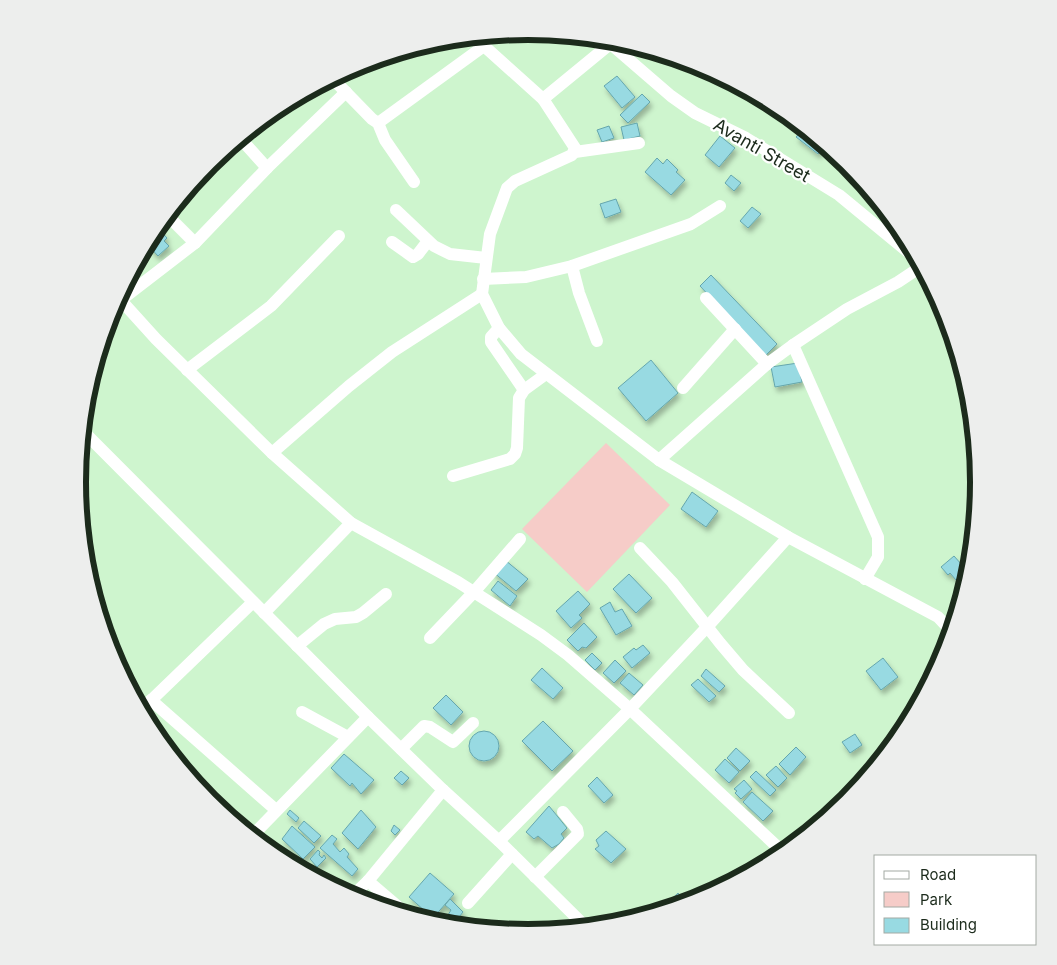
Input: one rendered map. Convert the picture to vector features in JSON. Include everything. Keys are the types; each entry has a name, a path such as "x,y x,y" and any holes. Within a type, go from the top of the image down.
{"street":[{"path":"481,43 543,99 575,148 575,152"},
{"path":"378,123 484,46"},
{"path":"543,99 601,47"},
{"name":"Avanti Street","path":"617,49 671,96 696,113 746,138 839,195 902,247"},
{"path":"338,84 378,123 385,140 414,182"},
{"path":"130,290 195,243 267,168 346,92"},
{"path":"245,143 267,168"},
{"path":"639,144 575,152 572,156 515,181 507,188 494,220 486,258 482,294 499,328 521,354 659,460 788,537 938,617 947,627"},
{"path":"483,279 526,276 572,266 691,224 720,206"},
{"path":"396,210 428,241 450,254 486,258"},
{"path":"172,220 195,243"},
{"path":"187,370 270,306 339,236"},
{"path":"392,242 413,256 418,254 428,241"},
{"path":"572,266 582,301 597,341"},
{"path":"659,460 767,364 847,309 898,282 916,270"},
{"path":"272,453 349,386 392,352 482,294"},
{"path":"706,298 767,364"},
{"path":"125,303 156,339 272,453 351,523 474,592 540,635 568,656 630,709 778,847"},
{"path":"499,328 491,338 491,342 524,390"},
{"path":"683,388 735,329"},
{"path":"793,345 878,537 878,557 865,579"},
{"path":"453,476 510,459 515,454 518,448 519,398 524,390 546,374"},
{"path":"88,440 400,749 499,841 580,922"},
{"path":"264,613 351,523"},
{"path":"499,841 630,709 788,537"},
{"path":"430,638 474,592 520,539"},
{"path":"640,548 672,582 743,670 789,713"},
{"path":"297,646 324,624 336,619 356,617 386,594"},
{"path":"146,705 252,602"},
{"path":"151,700 276,810"},
{"path":"302,712 348,737"},
{"path":"256,832 368,717"},
{"path":"400,749 424,726 430,727 453,742 473,723"},
{"path":"358,890 368,881 443,790"},
{"path":"535,877 578,834 577,828 563,812"},
{"path":"468,903 512,854"},
{"path":"368,881 396,905"}],"green space":[{"path":"606,443 670,505 587,592 522,529"}],"building":[{"path":"617,76 635,97 622,108 604,86"},
{"path":"642,94 650,102 628,123 620,115"},
{"path":"637,123 640,136 624,140 621,127"},
{"path":"609,126 614,138 602,142 597,130"},
{"path":"800,133 821,151 818,154 796,137"},
{"path":"720,136 735,148 719,167 705,155"},
{"path":"657,158 663,164 667,159 678,170 676,172 685,180 671,195 645,172"},
{"path":"731,175 741,183 734,191 725,183"},
{"path":"616,199 621,212 605,218 600,204"},
{"path":"752,207 761,214 748,228 740,221"},
{"path":"163,234 167,238 164,241 169,246 158,256 152,250"},
{"path":"711,275 777,344 765,356 700,286"},
{"path":"651,360 678,393 646,421 618,388"},
{"path":"798,363 802,382 775,387 771,367"},
{"path":"692,492 718,511 706,527 681,509"},
{"path":"954,556 963,566 959,583 950,573 948,575 941,567"},
{"path":"505,560 528,579 516,591 493,572"},
{"path":"629,574 652,598 636,613 613,589"},
{"path":"498,581 517,596 510,606 491,590"},
{"path":"578,591 590,604 579,615 582,618 571,628 556,611"},
{"path":"610,602 615,612 622,609 632,626 616,635 600,608"},
{"path":"584,623 597,637 586,648 582,647 578,651 567,640"},
{"path":"643,645 650,653 632,668 623,657 634,648 636,650"},
{"path":"592,653 602,663 595,670 585,660"},
{"path":"883,658 898,677 881,690 866,671"},
{"path":"615,660 626,671 614,683 603,673"},
{"path":"542,668 563,688 553,699 531,680"},
{"path":"706,669 725,686 719,692 701,676"},
{"path":"629,673 643,685 634,695 620,683"},
{"path":"698,679 716,696 709,702 691,685"},
{"path":"446,695 463,712 451,725 433,708"},
{"path":"543,721 573,751 552,771 522,741"},
{"path":"484,731 495,735 499,746 495,757 484,761 473,757 469,746 473,735"},
{"path":"855,734 862,745 850,753 842,742"},
{"path":"796,747 806,757 790,775 779,764"},
{"path":"736,748 750,761 740,771 727,758"},
{"path":"344,754 374,780 361,794 352,783 350,786 331,768"},
{"path":"725,759 739,772 729,783 715,770"},
{"path":"776,766 787,778 778,787 766,775"},
{"path":"401,771 409,778 402,785 394,778"},
{"path":"756,771 776,790 770,796 750,777"},
{"path":"597,777 613,795 604,803 588,786"},
{"path":"744,780 752,789 741,799 734,789"},
{"path":"752,792 773,811 763,821 743,802"},
{"path":"549,806 567,828 561,834 564,838 552,848 538,836 534,839 526,832"},
{"path":"290,810 299,818 296,822 287,814"},
{"path":"361,810 376,827 358,849 342,833"},
{"path":"304,821 321,836 314,843 298,828"},
{"path":"394,825 400,830 395,835 391,831"},
{"path":"292,826 315,847 303,859 282,839"},
{"path":"606,831 626,849 611,863 595,849 599,846 596,840"},
{"path":"332,835 337,839 333,844 340,852 344,848 349,854 347,857 358,869 352,876 320,848"},
{"path":"318,850 322,858 324,855 326,858 317,867 310,859"},
{"path":"430,873 454,894 436,915 427,913 409,897"},
{"path":"678,893 682,897 671,902 667,903"},
{"path":"450,899 463,912 458,919 447,917 451,910 445,905"}]}
